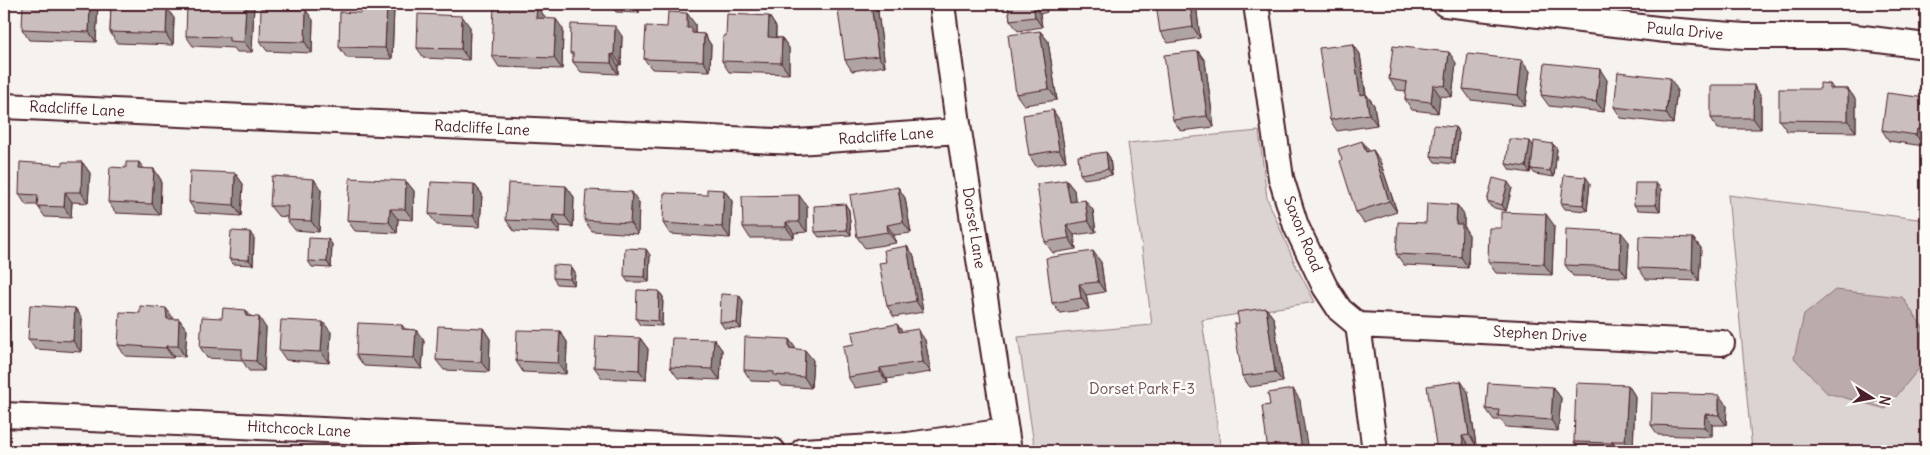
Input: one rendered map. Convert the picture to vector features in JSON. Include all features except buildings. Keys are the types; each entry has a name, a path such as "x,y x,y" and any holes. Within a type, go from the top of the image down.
{"street":[{"name":"Dorset Lane","path":"942,4 959,131 1007,441"},
{"name":"Saxon Road","path":"1256,4 1281,178 1296,226 1325,286 1340,310 1358,326"},
{"name":"Paula Drive","path":"1445,4 1666,30 1745,36 1847,36 1926,46"},
{"name":"Radcliffe Lane","path":"4,106 797,142 959,131"},
{"name":"Stephen Drive","path":"1358,326 1722,343"},
{"path":"1358,326 1375,451"},
{"name":"Hitchcock Lane","path":"4,415 773,451"},
{"path":"803,451 1007,441"}],"green space":[{"name":"Dorset Park F-3","path":"1259,131 1267,198 1296,266 1315,302 1202,320 1221,451 1035,451 1018,337 1152,325 1128,143"},
{"path":"1728,195 1926,220 1926,440 1907,451 1752,451"}],"shaded area":[{"path":"1835,290 1902,297 1926,332 1926,360 1886,409 1827,393 1794,358 1804,315"}]}
